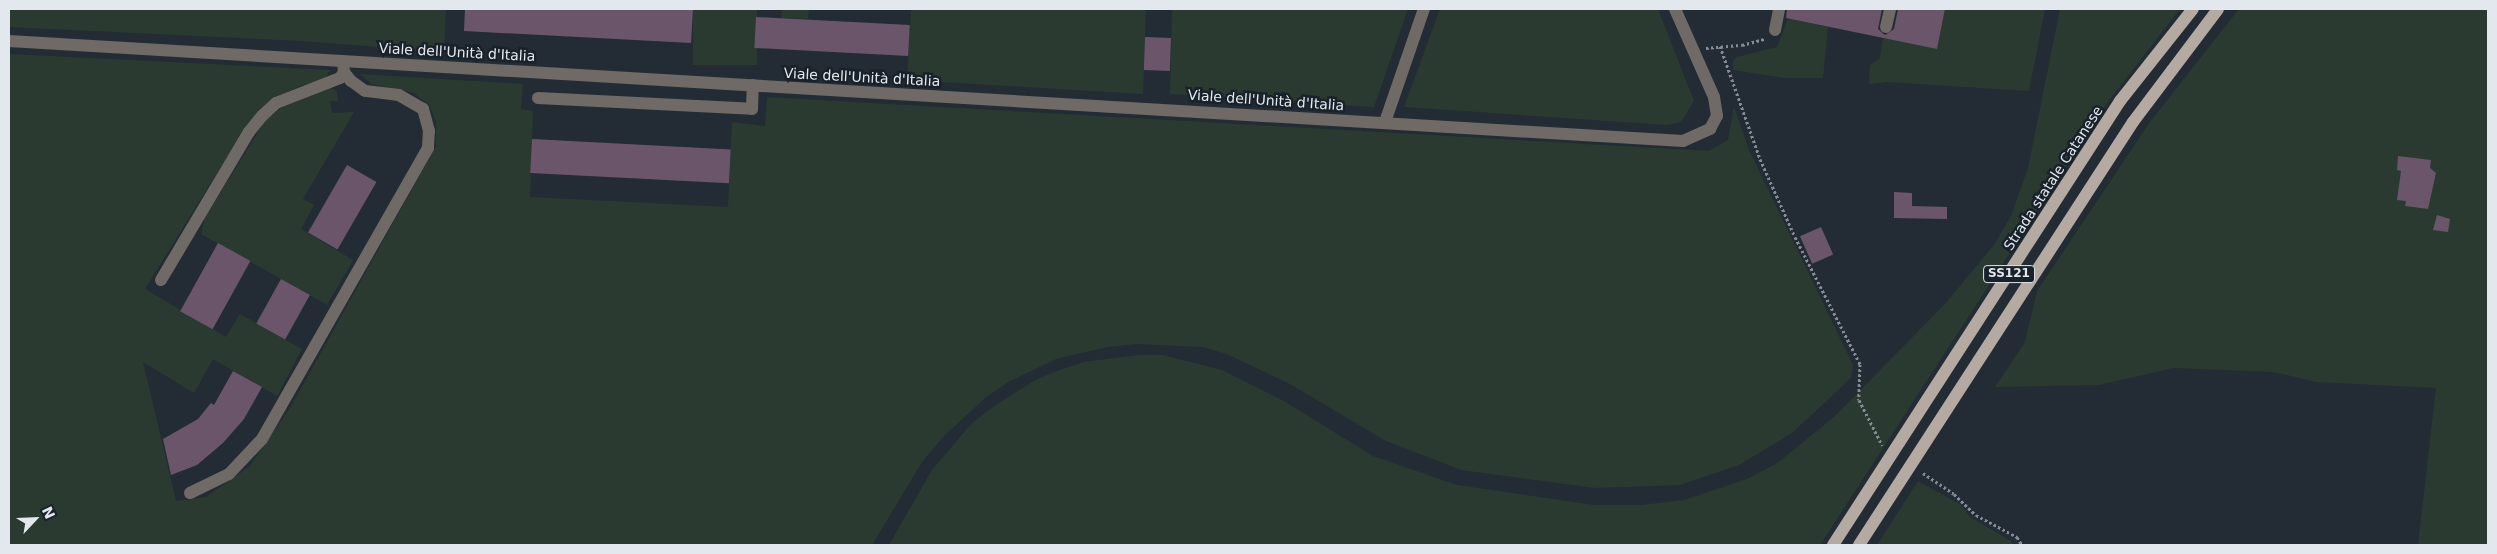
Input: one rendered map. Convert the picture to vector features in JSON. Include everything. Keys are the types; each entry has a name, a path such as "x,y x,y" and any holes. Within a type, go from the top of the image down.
{"main road":[{"name":"Strada statale Catanese","path":"1833,545 2120,101 2193,9"},
{"name":"SS121","path":"1859,545 2133,122 2218,9"}],"street":[{"path":"1385,122 1424,9"},
{"path":"1675,9 1693,50"},
{"path":"1775,30 1779,9"},
{"path":"1886,27 1890,9"},
{"name":"Viale dell'Unità d'Italia","path":"9,41 344,66 753,86 1683,141 1710,129 1717,116 1714,97 1693,50"},
{"path":"161,280 249,132 262,116 276,103 340,78 344,66"},
{"path":"190,494 229,474 262,439 428,148 430,131 422,109 399,95 365,91 344,66"},
{"path":"538,98 752,109 753,86"}],"path":[{"path":"1693,50 1756,42 1775,30"},
{"path":"1720,46 1760,159 1795,237 1860,364 1860,400 1884,450"},
{"path":"1923,472 1976,515 2018,537 2022,545"}],"green space":[{"path":"9,9 446,9 444,52 302,41 9,27"},
{"path":"693,9 757,9 757,65 693,65"},
{"path":"782,9 809,9 808,19 781,18"},
{"path":"911,9 1146,9 1143,94 907,80"},
{"path":"1172,9 1408,9 1374,107 1170,94"},
{"path":"1440,9 1658,9 1694,101 1681,122 1667,125 1404,107"},
{"path":"1945,9 2045,9 2029,91 1887,82 1869,84 1870,65 1880,58 1883,37 1937,49"},
{"path":"2060,9 2180,9 2108,102 1820,545 889,545 932,470 971,424 993,407 1037,379 1060,370 1084,362 1138,355 1162,355 1222,370 1282,400 1373,456 1457,485 1594,505 1642,505 1684,500 1747,479 1776,464 1834,417 1945,304 1994,245 2011,216 2028,168"},
{"path":"2239,9 2488,9 2488,545 2418,545 2436,388 2316,382 2274,372 2173,368 2099,385 1995,387 2025,342 2037,291 2150,122"},
{"path":"1788,18 1828,27 1823,78 1785,78 1733,70 1733,61 1737,57 1777,47"},
{"path":"9,54 330,70 325,79 300,86 272,100 244,129 145,289 226,337 240,314 302,349 277,396 213,359 194,393 143,362 176,501 206,497 249,467 290,408 436,146 436,123 430,106 414,93 372,84 359,74 523,84 521,109 533,111 530,197 728,207 732,122 765,126 767,97 1709,151 1728,140 1734,107 1749,150 1853,365 1851,378 1792,433 1739,465 1680,485 1595,488 1461,470 1384,440 1290,384 1227,354 1203,347 1136,344 1107,347 1056,359 1010,381 986,397 942,438 922,462 872,545 9,545"},
{"path":"328,87 337,91 338,101 330,101 332,113 354,112 303,199 314,205 301,229 353,260 327,305 201,234 205,217 265,121 286,104"},
{"path":"1918,481 1961,505 1970,517 2011,541 2013,545 1877,545"}],"building":[{"path":"465,9 693,10 691,43 464,31"},
{"path":"1787,9 1882,9 1878,29 1885,35 1894,29 1898,9 1945,9 1937,49 1786,18"},
{"path":"756,17 910,25 908,56 754,48"},
{"path":"1145,37 1171,38 1170,71 1144,70"},
{"path":"532,139 731,149 729,183 530,173"},
{"path":"2398,156 2431,160 2430,168 2436,173 2428,209 2405,206 2406,201 2397,200 2401,171 2397,170"},
{"path":"347,165 376,182 337,250 308,233"},
{"path":"1894,192 1912,193 1912,206 1947,207 1947,219 1894,218"},
{"path":"2437,215 2450,219 2448,232 2433,230"},
{"path":"1821,227 1833,254 1812,264 1800,236"},
{"path":"218,243 250,261 213,329 180,311"},
{"path":"281,279 310,295 285,340 256,324"},
{"path":"233,371 262,387 244,419 223,443 197,465 171,475 163,439 198,419 211,403 214,405"}]}
